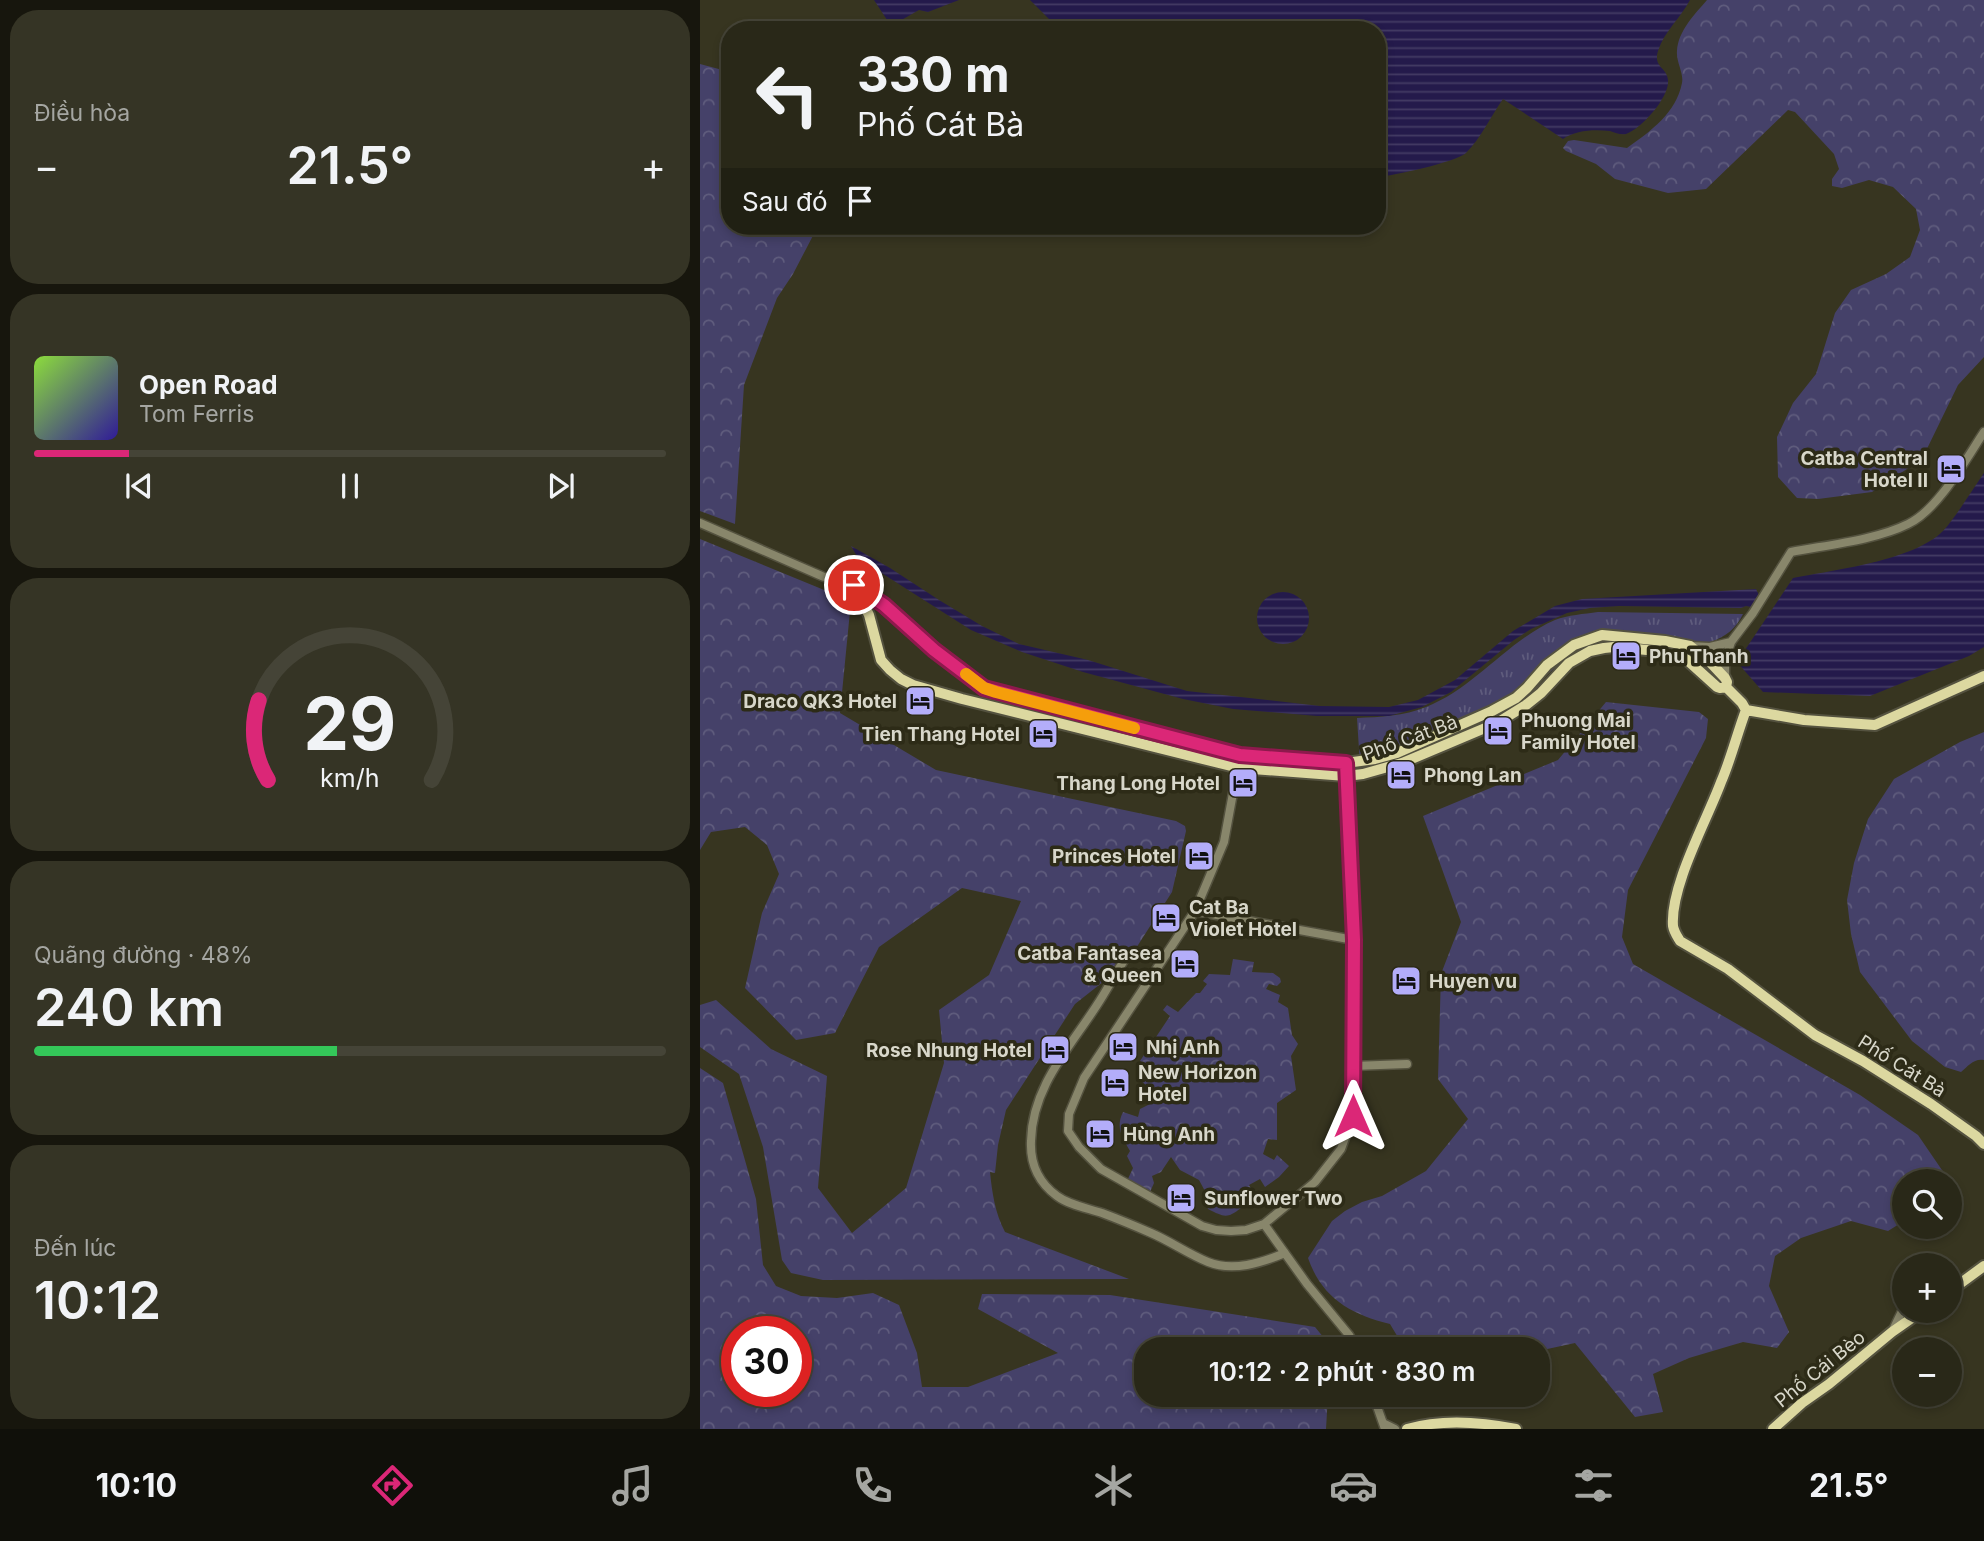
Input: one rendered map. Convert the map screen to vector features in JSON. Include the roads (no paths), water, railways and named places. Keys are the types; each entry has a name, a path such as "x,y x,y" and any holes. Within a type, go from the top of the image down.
{"main road":[{"name":"Phố Cát Bà","path":"854,585 884,605 934,650 984,688 1240,755 1346,763 1397,753 1516,698 1546,665 1574,645 1647,650 1686,659 1717,687 1720,688 1726,682"},
{"name":"Phố Cát Bà","path":"854,585 869,614 881,660 901,680 962,699 1238,768 1346,776 1402,764 1485,728 1526,705 1602,635 1690,646 1726,682 1746,710 1677,896 1673,925 1675,933 1680,941 1728,969 1815,1035 1863,1061 1931,1104 1984,1144"},
{"path":"1686,659 1690,646"},
{"path":"1746,710 1804,720 1875,725 1984,676"},
{"path":"1479,717 1485,728"},
{"path":"1093,731 1096,718"},
{"path":"1962,1282 1984,1266"},
{"name":"Phố Cái Bèo","path":"1773,1429 1905,1323"},
{"path":"1407,1429 1449,1423 1516,1429"}],"street":[{"path":"1726,682 1726,661 1731,642 1766,594 1791,552 1865,538 1909,524 1926,510 1950,483 1984,432"},
{"path":"700,523 824,577 854,585"},
{"path":"1690,646 1710,647 1731,642"},
{"path":"1240,755 1224,842 1195,911 1081,1083 1069,1114 1068,1131 1101,1170 1202,1226 1216,1230 1246,1230 1264,1224 1315,1182 1341,1149 1353,1116 1354,940 1346,763"},
{"path":"1195,911 1354,940"},
{"path":"1125,959 1098,1004 1056,1063 1041,1093 1031,1129 1031,1157 1038,1174 1048,1187 1063,1199 1155,1235 1208,1262 1237,1267 1285,1253"},
{"path":"1353,1066 1407,1064"},
{"path":"1264,1224 1307,1284 1350,1337"},
{"path":"1892,1332 1896,1323"},
{"path":"1378,1407 1385,1427 1395,1429"}],"place":[{"name":"Catba Central Hotel II","path":"1951,469"},
{"name":"Phu Thanh","path":"1626,656"},
{"name":"Draco QK3 Hotel","path":"920,701"},
{"name":"Phuong Mai Family Hotel","path":"1498,731"},
{"name":"Tien Thang Hotel","path":"1043,734"},
{"name":"Phong Lan","path":"1401,775"},
{"name":"Thang Long Hotel","path":"1243,783"},
{"name":"Princes Hotel","path":"1199,856"},
{"name":"Cat Ba Violet Hotel","path":"1166,918"},
{"name":"Catba Fantasea & Queen","path":"1185,964"},
{"name":"Huyen vu","path":"1406,981"},
{"name":"Nhị Anh","path":"1123,1047"},
{"name":"Rose Nhung Hotel","path":"1055,1050"},
{"name":"New Horizon Hotel","path":"1115,1083"},
{"name":"Hùng Anh","path":"1100,1134"},
{"name":"Sunflower Two","path":"1181,1198"}]}
